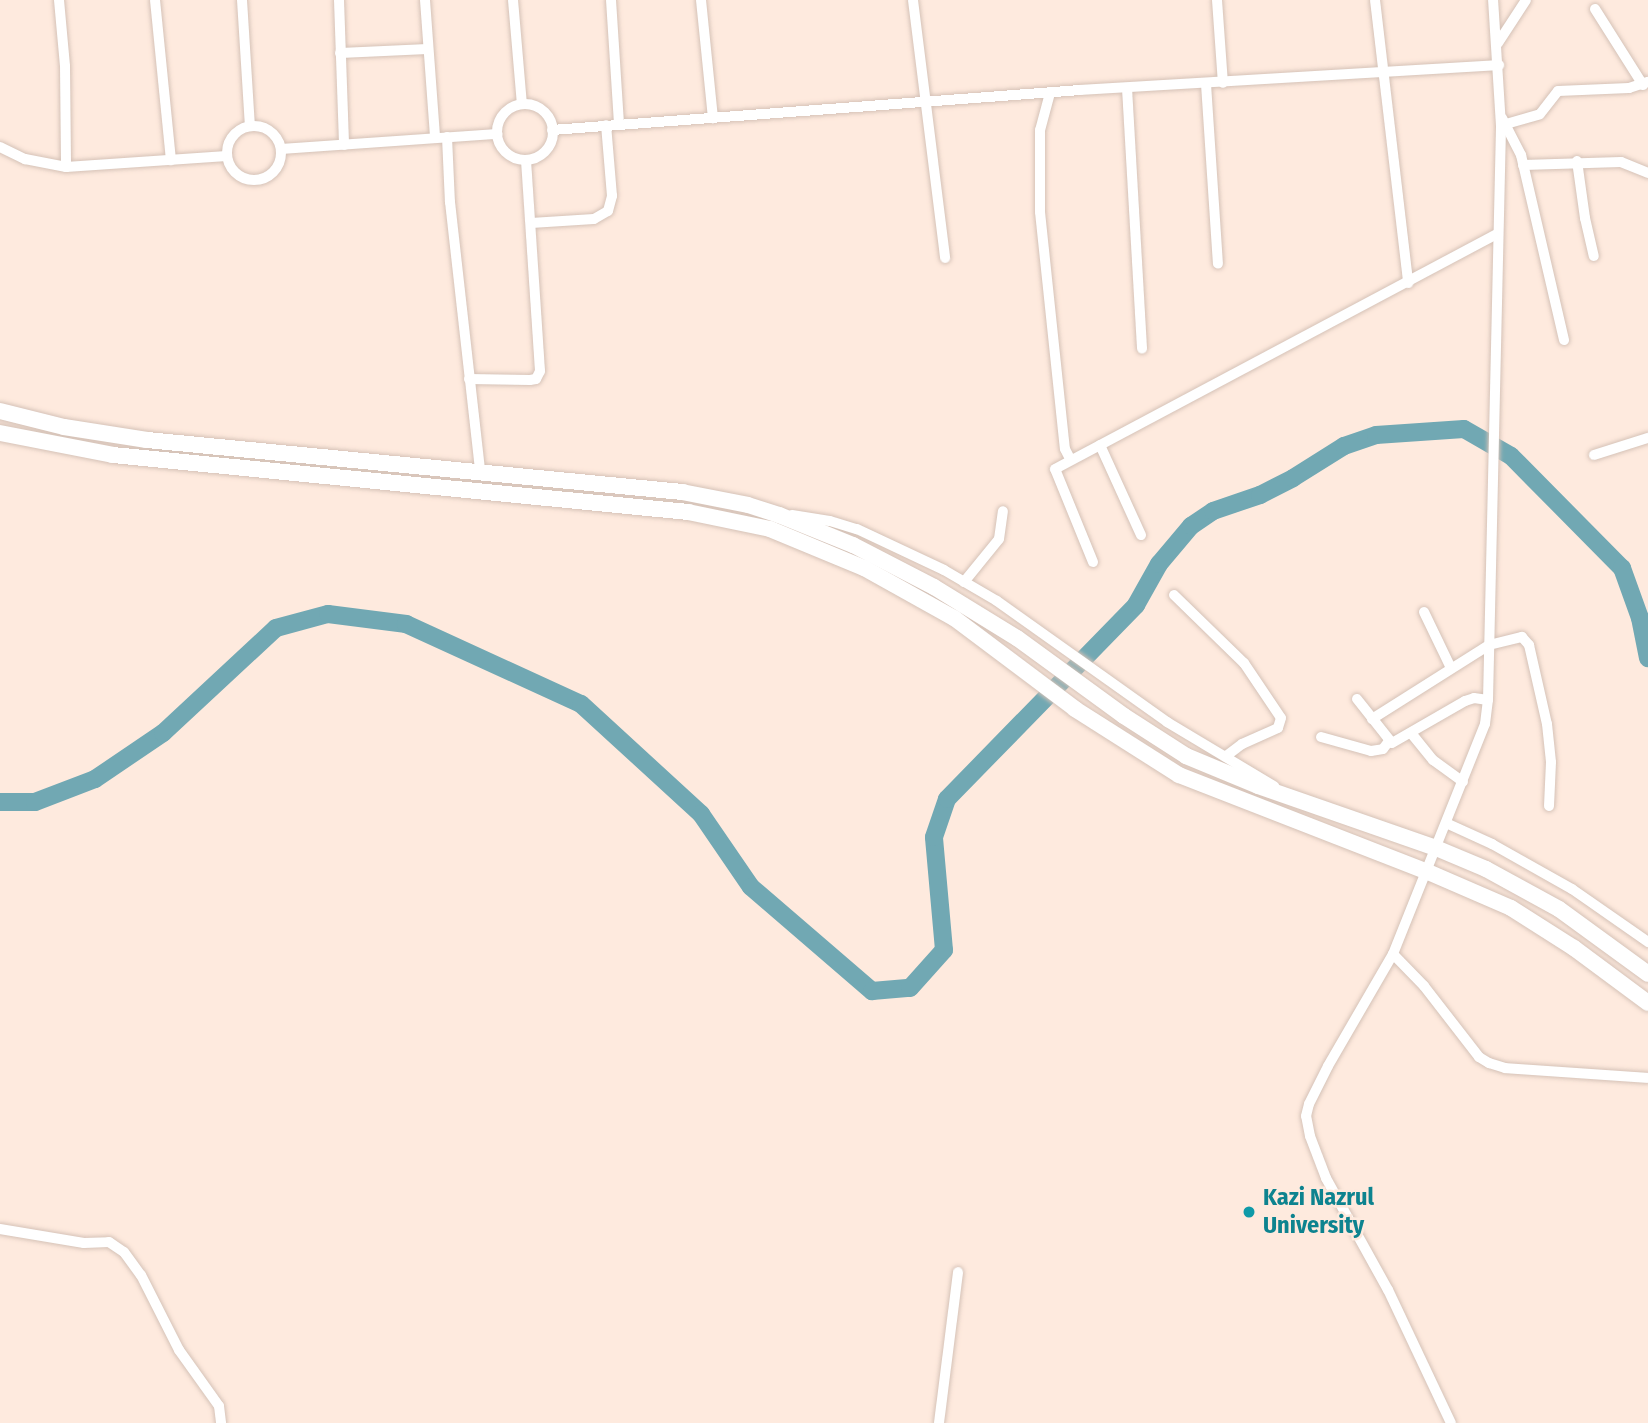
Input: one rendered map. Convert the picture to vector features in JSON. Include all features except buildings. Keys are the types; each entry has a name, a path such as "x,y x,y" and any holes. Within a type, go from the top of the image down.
{"highway":[{"path":"0,411 64,427 147,440 682,492 765,510 853,545 983,616 1186,756 1305,803 1436,848 1486,870 1559,909 1648,974"},
{"path":"0,433 125,457 688,512 746,522 864,568 914,594 954,618 1076,709 1179,775 1428,872 1542,926 1648,1003"}],"street":[{"path":"59,0 65,66 66,166"},
{"path":"155,0 171,160"},
{"path":"242,0 250,126"},
{"path":"338,0 344,145"},
{"path":"425,0 428,49 441,137 480,471"},
{"path":"513,0 522,104"},
{"path":"611,0 618,124"},
{"path":"701,0 713,118"},
{"path":"913,0 945,258"},
{"path":"1217,0 1223,83"},
{"path":"1375,0 1381,71 1408,284"},
{"path":"1451,1423 1388,1290 1326,1178 1314,1148 1306,1116 1328,1066 1393,954 1485,724 1488,700 1497,234 1503,120 1493,0"},
{"path":"1497,43 1526,0"},
{"path":"1503,120 1540,114 1558,91 1629,88 1645,83 1595,9"},
{"path":"340,53 428,49"},
{"path":"552,130 1050,93 1500,65"},
{"path":"1206,84 1218,264"},
{"path":"1127,88 1142,349"},
{"path":"1050,93 1040,130 1040,212 1065,449 1070,459"},
{"path":"522,104 531,105 546,114 552,130 548,146 542,153 526,160 510,155 499,142 497,134 501,118 506,111 522,104"},
{"path":"1503,120 1518,145 1564,340"},
{"path":"531,223 594,219 608,211 612,196 606,125"},
{"path":"250,126 268,130 275,136 281,149 275,169 261,179 244,178 236,173 227,156 234,135 250,126"},
{"path":"281,149 497,134"},
{"path":"0,147 25,159 66,166 227,156"},
{"path":"469,379 530,380 536,379 540,371 526,160"},
{"path":"1523,165 1577,161 1632,164 1648,173"},
{"path":"1577,161 1583,209 1594,256"},
{"path":"1093,562 1055,469 1408,284 1497,234"},
{"path":"1594,456 1648,438"},
{"path":"1100,445 1141,535"},
{"path":"765,510 830,521 857,529 909,551 964,582 1064,647 1167,722 1305,803"},
{"path":"964,582 999,539 1003,510"},
{"path":"1174,595 1244,663 1281,718 1278,728 1242,744 1225,757"},
{"path":"1424,612 1451,668"},
{"path":"1372,719 1489,645 1522,637 1529,645 1547,724 1551,762 1549,806"},
{"path":"1357,699 1389,741"},
{"path":"1389,741 1398,741 1465,701 1488,700"},
{"path":"1411,733 1433,760 1463,782"},
{"path":"1321,737 1371,751 1383,749 1389,741"},
{"path":"1446,823 1492,844 1573,889 1648,942"},
{"path":"1393,954 1423,986 1479,1057 1489,1063 1505,1068 1648,1078"},
{"path":"0,1229 85,1243 109,1242 124,1252 141,1275 179,1350 219,1406 220,1423"},
{"path":"939,1423 958,1272"}],"waterway":[{"path":"0,802 35,802 95,779 163,733 276,628 328,614 406,624 581,704 701,814 751,887 872,991 910,988 944,950 934,837 947,799 1136,605 1159,564 1191,526 1213,511 1260,495 1293,478 1344,446 1376,435 1464,429 1511,456 1622,568 1640,618 1648,658"}],"place":[{"name":"Kazi Nazrul University","path":"1249,1212"}]}
